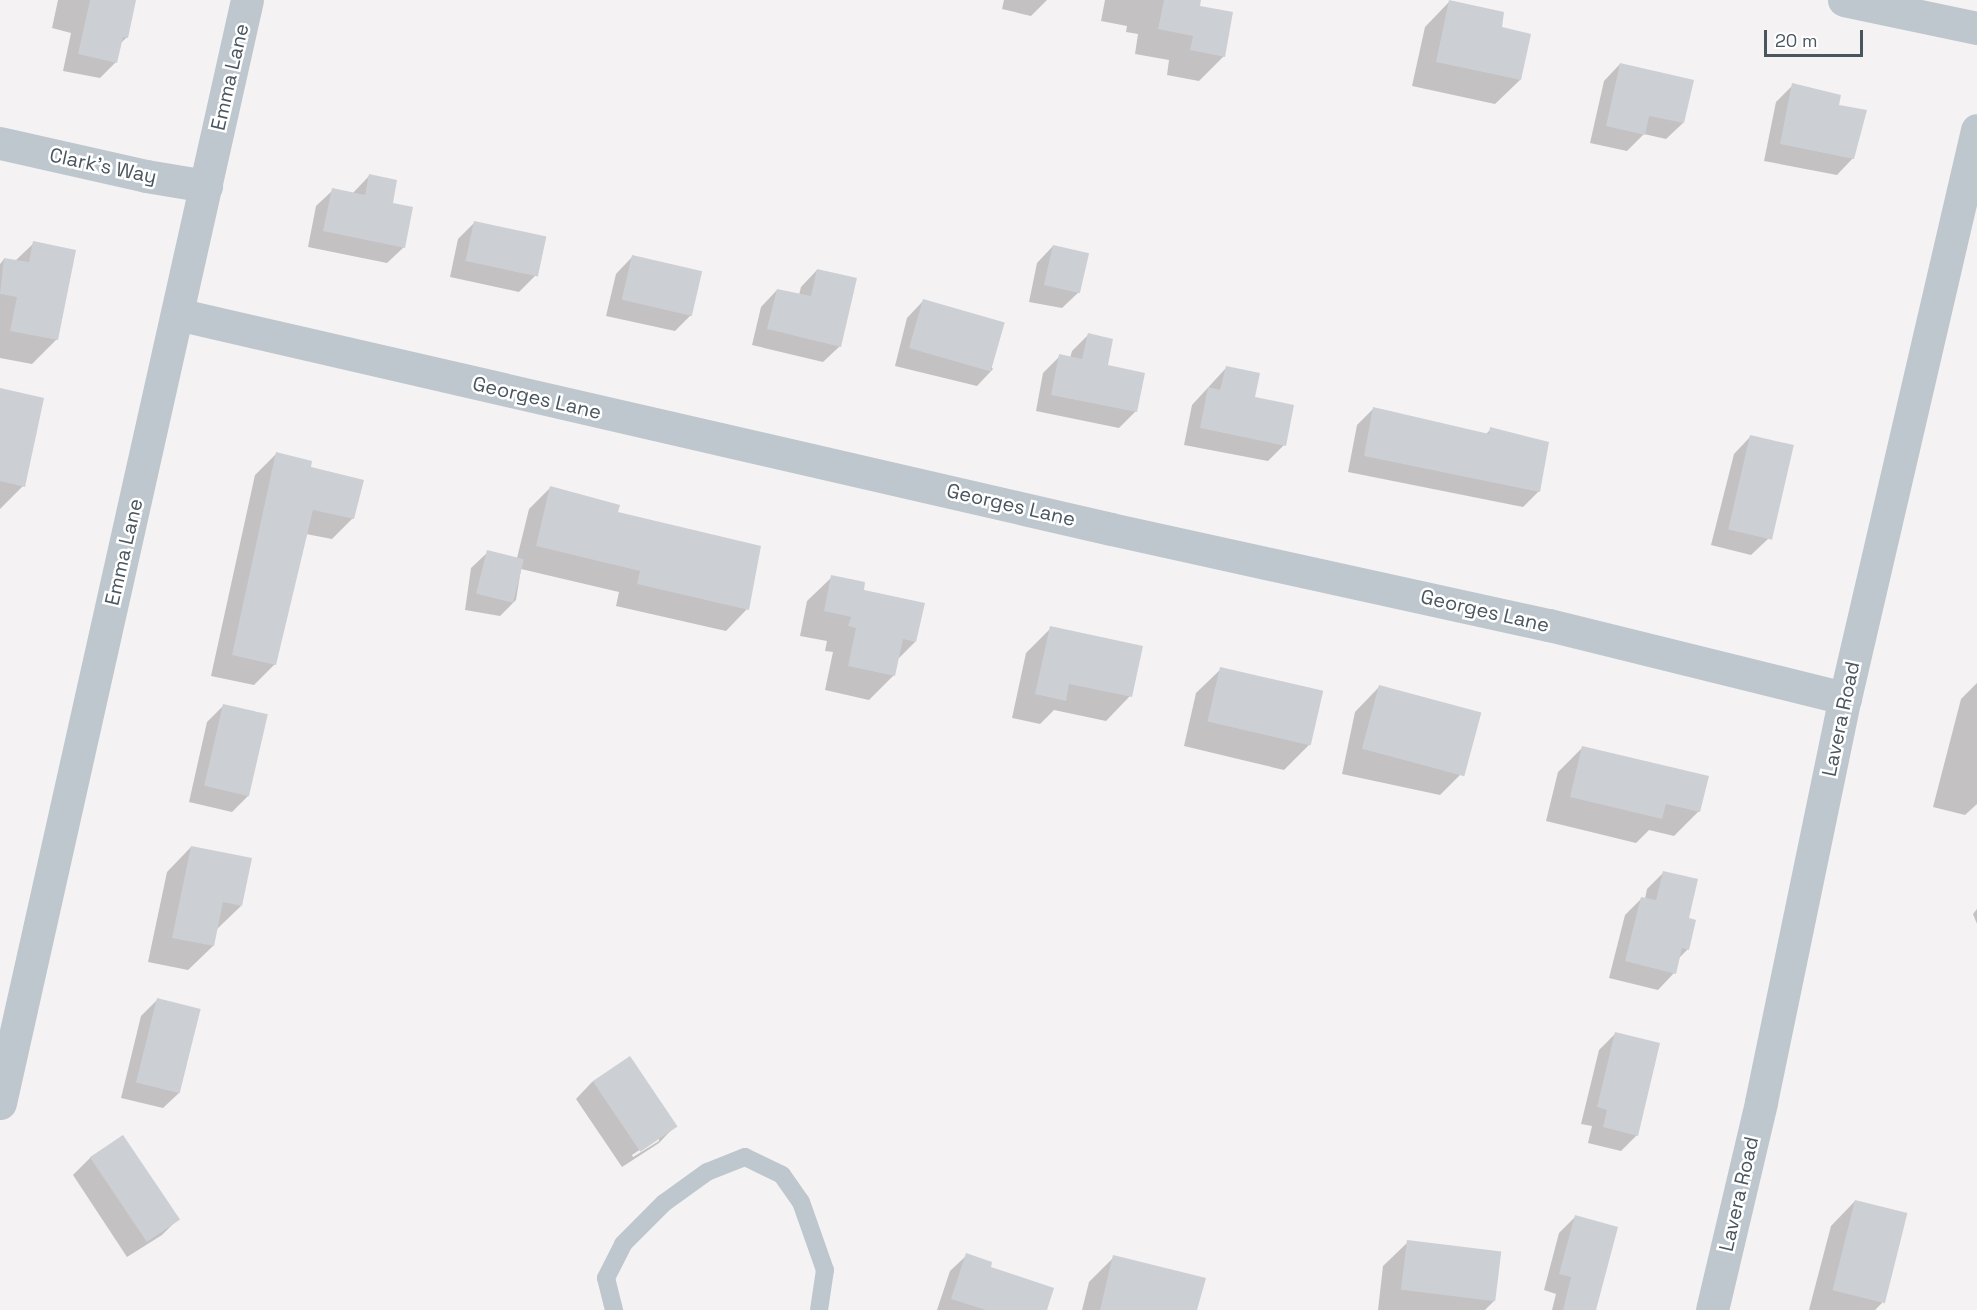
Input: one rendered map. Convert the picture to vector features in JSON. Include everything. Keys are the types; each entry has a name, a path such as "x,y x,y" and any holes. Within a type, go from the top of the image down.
{"street":[{"name":"Emma Lane","path":"0,1103 247,0"},
{"path":"1844,0 1977,28"},
{"name":"Lavera Road","path":"1712,1310 1761,1102 1845,698 1977,130"},
{"name":"Clark's Way","path":"0,143 146,176 206,186"},
{"name":"Georges Lane","path":"177,314 1111,529 1549,625 1845,698"}],"lane":[{"path":"614,1310 606,1278 623,1244 664,1203 707,1172 745,1157 782,1175 801,1202 825,1270 819,1310"}],"building":[{"path":"90,0 136,0 128,38 123,37 117,63 78,54"},
{"path":"1164,0 1201,0 1200,6 1233,12 1225,57 1190,50 1193,36 1158,29"},
{"path":"1449,0 1504,12 1502,27 1531,34 1521,80 1436,62"},
{"path":"1620,63 1694,80 1684,123 1649,116 1645,135 1606,126"},
{"path":"1792,83 1841,95 1839,105 1867,110 1854,159 1780,144"},
{"path":"369,174 397,180 393,203 413,207 405,248 323,231 332,188 365,195"},
{"path":"474,221 546,236 538,276 465,261"},
{"path":"33,241 76,250 58,340 10,331 17,297 0,294 4,258 29,262"},
{"path":"1053,245 1089,253 1080,293 1044,285"},
{"path":"632,255 702,271 692,316 622,300"},
{"path":"817,269 857,278 841,347 767,329 777,289 811,296"},
{"path":"923,299 1005,322 991,371 909,348"},
{"path":"1088,333 1113,339 1108,365 1145,373 1137,412 1051,395 1059,354 1082,359"},
{"path":"1226,366 1260,373 1255,397 1294,405 1286,446 1200,428 1208,387 1220,390"},
{"path":"0,388 44,398 25,487 0,481"},
{"path":"1373,407 1489,434 1490,427 1549,442 1540,492 1364,456"},
{"path":"1750,435 1794,445 1772,540 1728,530"},
{"path":"276,452 312,461 311,467 364,480 354,519 313,510 276,665 232,655"},
{"path":"550,486 620,505 618,512 761,546 749,610 637,584 640,571 536,546"},
{"path":"487,550 524,559 513,603 476,594"},
{"path":"831,575 865,582 864,590 925,603 916,642 903,639 895,676 848,666 856,628 848,626 851,617 824,611"},
{"path":"1050,626 1143,646 1132,697 1069,684 1066,701 1035,694"},
{"path":"1220,667 1323,691 1311,745 1207,722"},
{"path":"1379,685 1481,712 1464,776 1362,749"},
{"path":"223,704 268,714 249,796 204,786"},
{"path":"1582,746 1709,776 1700,812 1666,804 1662,819 1570,797"},
{"path":"191,846 252,858 242,906 223,902 214,946 172,938"},
{"path":"1663,871 1698,879 1689,918 1696,920 1689,950 1682,948 1676,974 1625,961 1641,897 1656,900"},
{"path":"157,998 201,1009 180,1093 136,1082"},
{"path":"1615,1032 1660,1043 1638,1136 1603,1127 1607,1110 1597,1107"},
{"path":"630,1056 678,1126 640,1152 593,1081"},
{"path":"123,1135 180,1220 147,1242 90,1157"},
{"path":"1855,1200 1907,1213 1885,1303 1833,1290"},
{"path":"1575,1215 1618,1227 1596,1310 1563,1310 1571,1277 1559,1274"},
{"path":"1407,1240 1501,1252 1495,1301 1401,1290"},
{"path":"966,1253 992,1262 991,1267 1054,1288 1047,1310 986,1310 951,1299"},
{"path":"1113,1255 1206,1278 1197,1310 1100,1310"}]}
